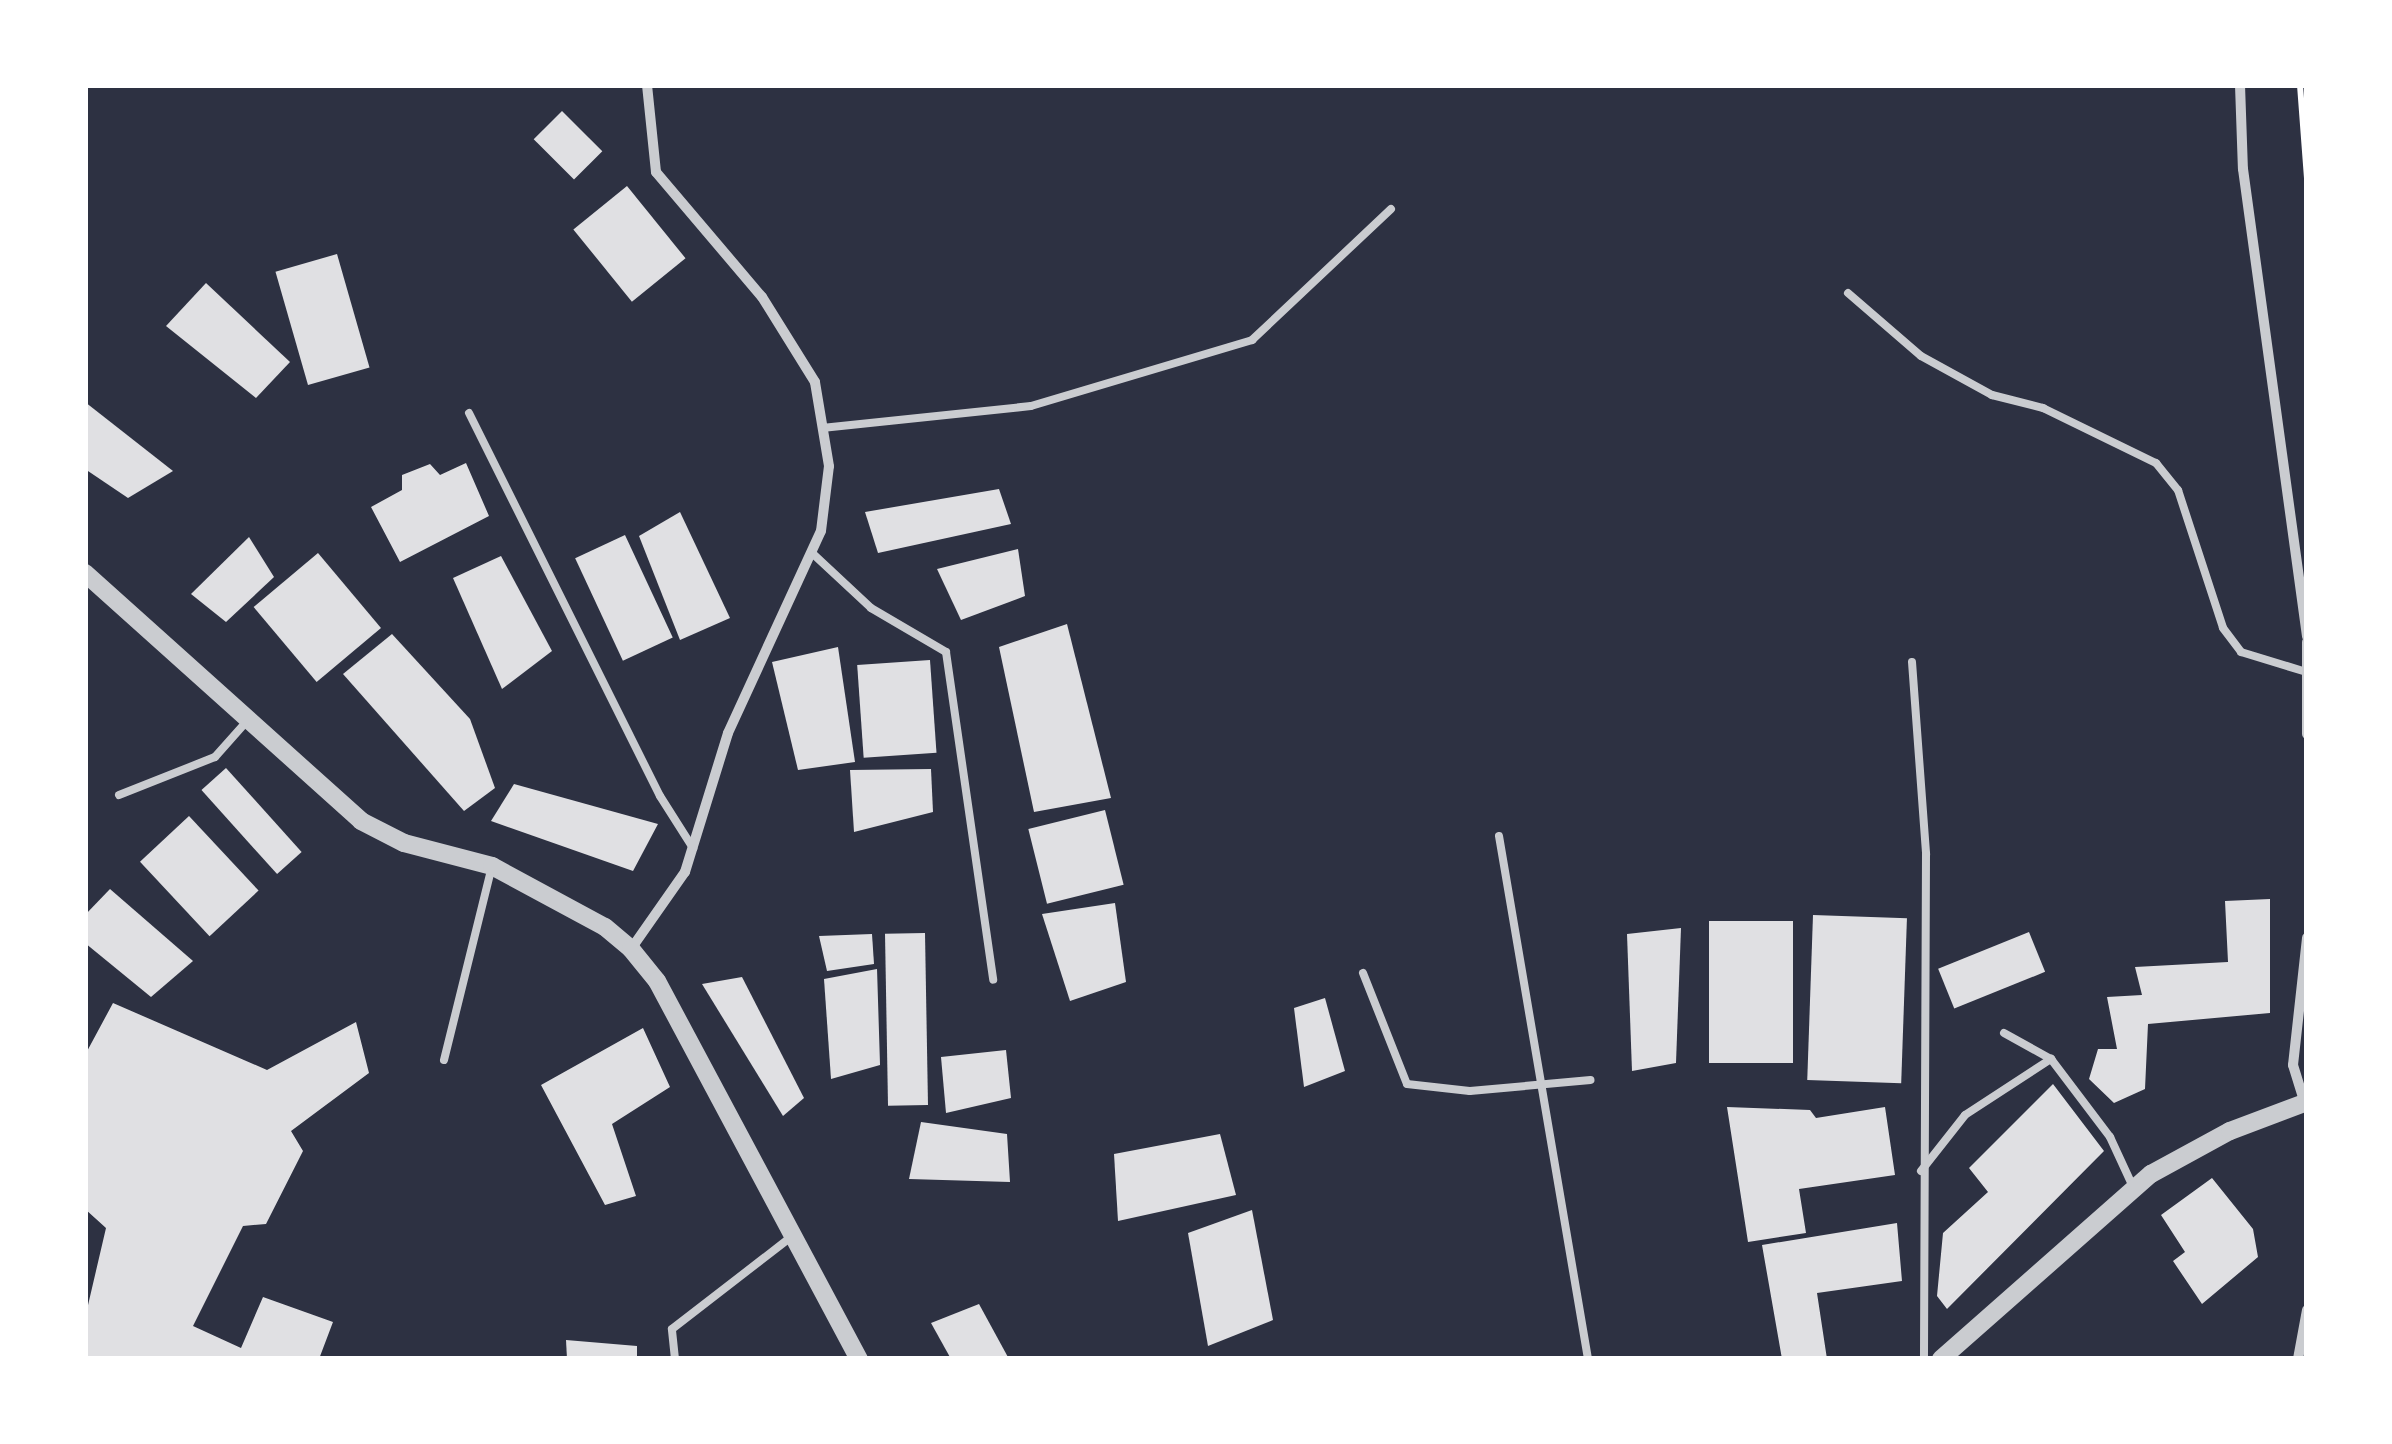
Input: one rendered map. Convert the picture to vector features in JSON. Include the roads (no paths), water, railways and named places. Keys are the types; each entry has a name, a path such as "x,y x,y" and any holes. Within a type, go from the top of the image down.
{"street":[{"path":"631,950 685,872 728,733 821,530 829,466 815,382 762,297 656,172 647,85"},
{"path":"2240,85 2243,169 2307,639 2303,671 2307,734"},
{"path":"85,573 361,821 404,843 492,866 605,927 631,950 657,981 859,1359"},
{"path":"1942,1359 2134,1189 2230,1132 2306,1104 2293,1065 2307,938"},
{"path":"2298,1359 2307,1310"}],"lane":[{"path":"822,428 1032,406 1252,340 1392,209"},
{"path":"1848,293 1921,356 1992,394 2043,408 2156,463 2178,490 2223,628 2241,652 2303,671"},
{"path":"469,413 660,796 693,848"},
{"path":"811,552 871,608 946,652 993,980"},
{"path":"1912,662 1926,854 1921,1170 1924,1359"},
{"path":"119,795 215,757 247,721"},
{"path":"1499,836 1546,1084 1588,1359"},
{"path":"444,1060 492,866"},
{"path":"1364,973 1407,1084 1470,1091 1590,1080"},
{"path":"2004,1033 2051,1059 2110,1137 2134,1189"},
{"path":"1921,1170 1965,1114 2051,1059"},
{"path":"674,1359 672,1329 792,1237"}]}
